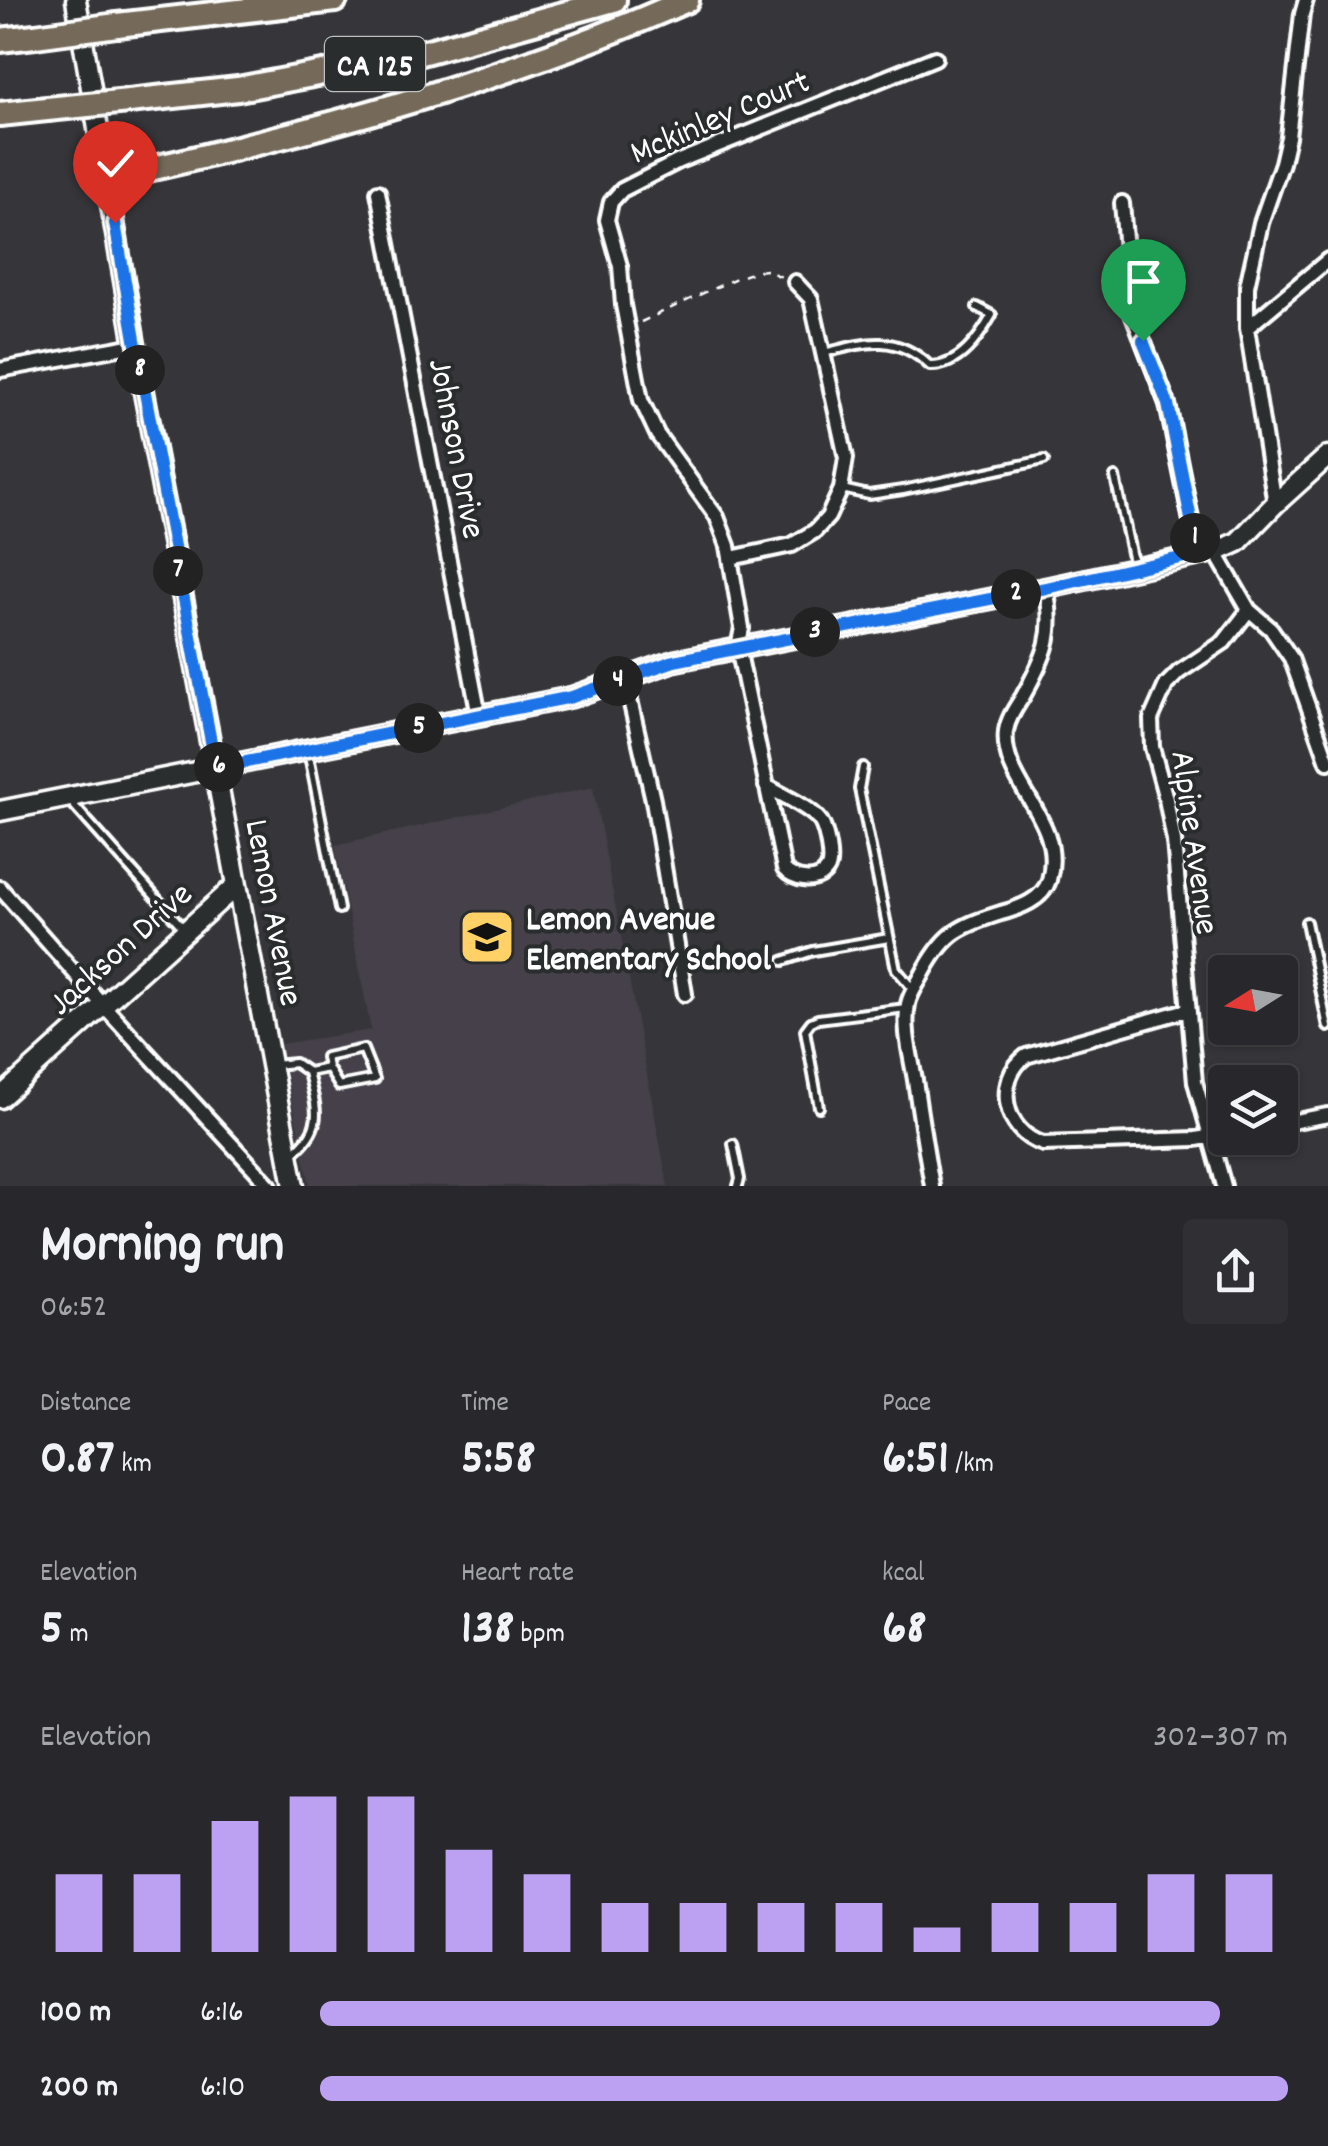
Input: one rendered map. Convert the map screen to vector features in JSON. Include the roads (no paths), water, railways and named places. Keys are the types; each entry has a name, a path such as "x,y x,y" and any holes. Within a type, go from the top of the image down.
{"highway":[{"name":"CA 125","path":"0,40 335,0"},
{"name":"CA 125","path":"0,114 238,89 403,58 614,0"},
{"path":"108,178 353,119 473,84 686,0"}],"main road":[{"name":"Lemon Avenue","path":"76,0 136,345 294,1186"},
{"path":"0,809 572,697 674,661 1218,551 1238,542 1328,456"},
{"name":"Jackson Drive","path":"0,1098 238,884"}],"street":[{"path":"1275,504 1247,328 1247,286 1260,224 1288,136 1306,0"},
{"name":"Mckinley Court","path":"731,558 717,518 657,434 645,410 622,305 620,266 608,226 608,208 622,190 679,160 935,58"},
{"name":"Johnson Drive","path":"378,192 479,716"},
{"path":"1122,203 1131,310 1168,404 1198,554"},
{"path":"1247,328 1328,260"},
{"path":"766,786 814,814 822,824 830,860 827,870 818,876 799,879 784,869 766,786 738,648 742,628 731,558 792,545 815,531 828,517 840,489 846,458 811,299 795,282"},
{"path":"0,370 136,345"},
{"path":"1218,551 1249,610 1271,629 1291,658 1328,762"},
{"path":"932,1186 907,1035 907,1008 943,941 971,922 1027,906 1048,885 1053,854 1049,835 1007,754 1006,730 1048,644 1051,613 1046,588"},
{"name":"Alpine Avenue","path":"1208,1129 1197,1090 1174,841 1152,747 1152,719 1166,685 1224,642 1249,610"},
{"path":"625,678 653,800 685,994"},
{"path":"0,888 270,1186"},
{"path":"1188,1010 1026,1056 1009,1076 1008,1110 1020,1132 1042,1144 1208,1136"},
{"path":"1298,1121 1328,1115"},
{"name":"Alpine Avenue","path":"1215,1155 1224,1186"}],"lane":[{"path":"823,353 892,342 930,366 939,366 951,362 981,334 992,315 977,306"},
{"path":"840,489 869,495 1044,460"},
{"path":"1115,477 1135,568"},
{"path":"308,750 339,910"},
{"path":"863,767 859,789 896,969 914,990"},
{"path":"68,798 186,931"},
{"path":"1306,922 1328,1027"},
{"path":"784,961 813,951 889,938"},
{"path":"818,1107 804,1030 810,1022 907,1008"},
{"path":"363,1049 375,1079 339,1086 328,1068 326,1057 363,1049"},
{"path":"272,1065 295,1064 308,1072 328,1068"},
{"path":"288,1157 303,1145 317,1119 308,1072"},
{"path":"733,1144 738,1186"}],"place":[{"name":"Lemon Avenue Elementary School","path":"487,937"}]}
